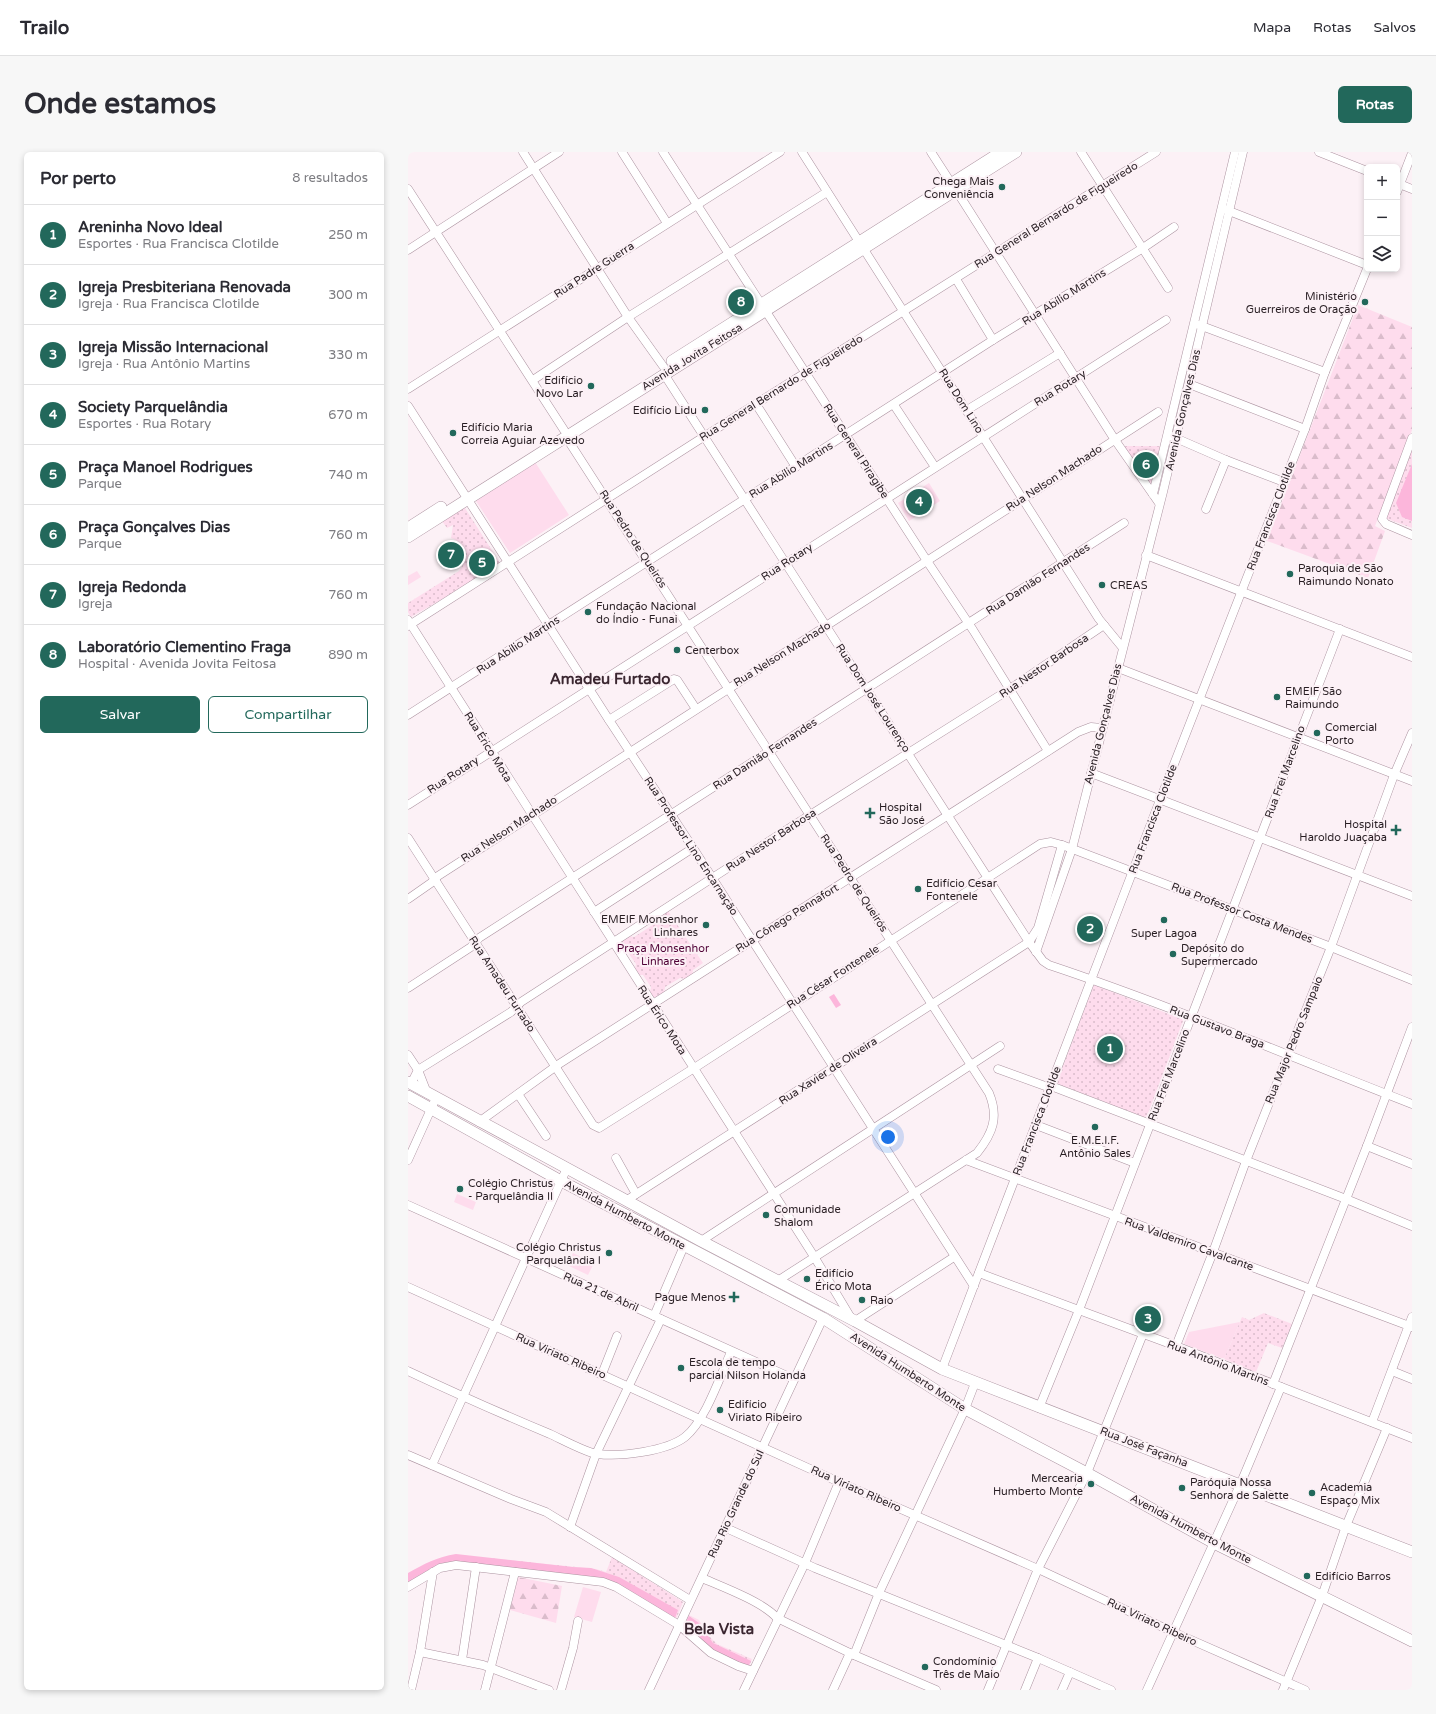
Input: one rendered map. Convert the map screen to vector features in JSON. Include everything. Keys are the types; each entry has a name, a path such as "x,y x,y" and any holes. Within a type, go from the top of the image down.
{"main road":[{"name":"Avenida Jovita Feitosa","path":"953,187 1001,152"},
{"name":"Avenida Jovita Feitosa","path":"408,537 466,496 861,245 953,187 1016,152"},
{"name":"Avenida Jovita Feitosa","path":"408,528 466,496"},
{"name":"Avenida Humberto Monte","path":"409,1083 567,1168 632,1197 701,1240 942,1369"},
{"name":"Avenida Humberto Monte","path":"408,1096 561,1181 823,1318 965,1409 1087,1473 1214,1543 1412,1641"},
{"name":"Rua José Façanha","path":"942,1369 1412,1552"}],"street":[{"name":"Rua Dom José Lourenço","path":"523,152 1029,942"},
{"path":"408,250 559,152"},
{"path":"622,152 667,223"},
{"name":"Rua Padre Guerra","path":"408,389 780,152"},
{"name":"Rua Dom Lino","path":"802,152 1104,625 1122,647"},
{"path":"931,152 1115,440 1159,503"},
{"path":"1080,152 1168,288"},
{"name":"Rua General Bernardo de Figueiredo","path":"409,624 995,253 1103,187 1156,152"},
{"name":"Avenida Gonçalves Dias","path":"1029,942 1044,920 1072,849 1159,503 1172,436 1225,209 1235,152"},
{"name":"Avenida Gonçalves Dias","path":"1225,209 1243,152"},
{"path":"1319,152 1364,170"},
{"name":"Rua General Piragibe","path":"666,153 728,255 969,624 1048,751"},
{"path":"1400,181 1412,153"},
{"path":"1400,186 1412,188"},
{"name":"Rua Pedro de Queirós","path":"408,189 533,380 606,499 989,1092 994,1105 993,1124 984,1144 977,1153 815,1258 778,1280"},
{"path":"533,380 628,317 827,192"},
{"path":"1225,209 1364,264"},
{"name":"Rua Abílio Martins","path":"408,715 994,340 1143,248 1174,226"},
{"name":"Rua Francisca Clotilde","path":"942,1369 1160,800 1305,429 1325,372 1366,272"},
{"path":"956,279 994,340"},
{"name":"Rua Rotary","path":"408,805 588,688 1166,320"},
{"path":"1198,325 1325,372"},
{"name":"Avenida Gonçalves Dias","path":"1153,494 1189,384 1198,325"},
{"path":"967,410 1060,353"},
{"path":"1189,384 1305,429"},
{"path":"756,404 796,467"},
{"path":"894,405 935,467"},
{"name":"Rua Professor Lino Encarnação","path":"408,406 974,1286"},
{"name":"Rua Nelson Machado","path":"408,899 435,880 438,876 532,814 728,688 828,626 1022,498 1158,412"},
{"path":"1172,436 1226,460 1284,482"},
{"path":"1412,438 1383,514 1383,522 1412,535"},
{"path":"1206,510 1226,460"},
{"name":"Rua Damião Fernandes","path":"408,988 470,948 479,938 1124,523"},
{"path":"1146,555 1412,657"},
{"name":"Rua Érico Mota","path":"409,624 451,687 490,751 532,814 853,1320"},
{"name":"Rua Nestor Barbosa","path":"409,1083 418,1070 516,1008 521,1002 908,752 1010,689 1104,625"},
{"name":"Rua Frei Marcelino","path":"1039,1408 1079,1310 1340,629"},
{"path":"1118,668 1412,781"},
{"path":"609,720 674,679 677,680 696,709"},
{"name":"Rua Cônego Pennafort","path":"479,1122 556,1067 652,1004 1048,751 1084,729 1102,728"},
{"name":"Rua Major Pedro Sampaio","path":"1176,1346 1213,1252 1246,1161 1331,947 1394,775 1412,733"},
{"path":"1091,773 1412,896"},
{"name":"Rua Amadeu Furtado","path":"408,838 516,1008 593,1125 599,1128"},
{"name":"Rua César Fontenele","path":"599,1128 1040,844 1051,842 1072,849"},
{"name":"Avenida Gonçalves Dias","path":"1036,952 1062,845"},
{"path":"594,912 693,848"},
{"name":"Rua Professor Costa Mendes","path":"1072,849 1331,947 1412,980"},
{"name":"Rua Gustavo Braga","path":"1029,942 1043,961 1049,965 1091,979 1191,1017 1412,1104"},
{"name":"Rua Xavier de Oliveira","path":"632,1197 1029,942"},
{"path":"1273,1384 1367,1146 1412,1027"},
{"path":"701,1240 972,1066 1000,1046"},
{"path":"408,1055 432,1096 431,1110 408,1160"},
{"path":"998,1069 1045,1086 1051,1086 1346,1199 1412,1226"},
{"path":"518,1094 546,1136"},
{"path":"1036,1125 1135,1163"},
{"path":"1367,1146 1412,1164"},
{"path":"616,1158 632,1197"},
{"name":"Rua Valdemiro Cavalcante","path":"966,1160 1410,1327"},
{"path":"432,1465 567,1168"},
{"name":"Rua 21 de Abril","path":"408,1205 731,1352 794,1379"},
{"path":"570,1527 596,1454 629,1387 658,1318 684,1246"},
{"path":"853,1320 954,1257"},
{"name":"Rua Antônio Martins","path":"979,1273 1176,1346 1412,1438"},
{"name":"Rua Viriato Ribeiro","path":"408,1287 839,1482 1038,1569 1173,1632 1305,1690"},
{"path":"1372,1422 1410,1327 1412,1317"},
{"name":"Rua Rio Grande do Sul","path":"648,1690 690,1600 726,1528 823,1318"},
{"path":"988,1690 1038,1569 1087,1473 1143,1334"},
{"path":"602,1374 617,1336"},
{"path":"408,1371 596,1454 634,1454 648,1452 685,1437 701,1419 731,1352"},
{"path":"1392,1371 1412,1379"},
{"path":"834,1690 916,1516 965,1409 975,1383"},
{"path":"1147,1690 1240,1485 1281,1387"},
{"path":"1283,1690 1322,1596 1346,1526 1387,1428"},
{"path":"408,1455 510,1499 532,1506 570,1527 690,1600"},
{"path":"744,1690 777,1618 805,1563 839,1482"},
{"path":"726,1528 805,1563 1038,1658 1111,1690"},
{"path":"408,1587 440,1568 456,1565 603,1582 616,1587 679,1624 711,1653 738,1666 753,1671"},
{"path":"462,1660 476,1567"},
{"path":"411,1690 420,1652 433,1572"},
{"path":"485,1690 515,1572"},
{"path":"702,1578 758,1604 777,1618 852,1654 936,1690"},
{"path":"562,1690 573,1648 578,1621"},
{"path":"420,1652 462,1660 490,1668 549,1690"},
{"path":"1025,1690 1038,1658"},
{"path":"1062,1690 1070,1672"}],"green space":[{"path":"1358,305 1412,327 1412,430 1375,526 1385,531 1368,578 1267,541"},
{"path":"1124,446 1160,446 1151,484 1148,485"},
{"path":"1412,450 1412,528 1385,518"},
{"path":"535,462 569,515 510,553 476,501"},
{"path":"929,483 940,501 909,521 898,503"},
{"path":"462,508 465,508 500,563 411,617 408,612 408,603 459,571 462,566 465,557 463,547 456,540 451,538 453,525 447,528 442,521"},
{"path":"417,571 421,577 408,585 408,576"},
{"name":"Praça Monsenhor Linhares","path":"668,911 703,963 693,970 692,976 686,979 680,978 665,987 664,993 659,997 653,997 650,992 651,987 643,975 639,975 635,969 636,964 627,951 623,950 620,942 629,936 634,937 662,919 662,914"},
{"path":"1094,985 1182,1019 1183,1021 1147,1116 1144,1117 1058,1084 1057,1082"},
{"path":"457,1194 476,1202 473,1210 454,1202"},
{"path":"573,1253 594,1263 588,1275 567,1265"},
{"path":"1264,1313 1292,1324 1282,1348 1268,1343 1256,1372 1224,1359 1242,1317 1249,1320"},
{"path":"1240,1322 1224,1359 1184,1344 1189,1332"},
{"path":"612,1557 683,1602 675,1622 613,1586 449,1566 408,1587 408,1575 428,1564 489,1558 596,1569 606,1572"},
{"path":"518,1577 562,1586 556,1623 510,1610"},
{"path":"583,1587 601,1592 592,1622 574,1617"},
{"path":"687,1614 699,1620 709,1636 717,1644 752,1659 747,1673 705,1653 680,1632"}],"shaded area":[{"path":"1412,464 1412,521 1402,517 1396,503"},
{"path":"834,994 841,1005 836,1008 829,997"},
{"path":"456,1554 591,1568 619,1577 678,1610 675,1618 608,1580 464,1562 441,1563 408,1582 408,1573 431,1561"},
{"path":"689,1616 699,1623 713,1643 751,1661 748,1667 712,1650 707,1646 693,1629 685,1624"}],"place":[{"name":"Chega Mais Conveniência","path":"1002,187"},
{"name":"Laboratório Clementino Fraga","path":"741,302"},
{"name":"Ministério Guerreiros de Oração","path":"1365,302"},
{"name":"Edifício Novo Lar","path":"591,386"},
{"name":"Edifício Lidu","path":"705,410"},
{"name":"Edifício Maria Correia Aguiar Azevedo","path":"453,433"},
{"name":"Praça Gonçalves Dias","path":"1146,465"},
{"name":"Society Parquelândia","path":"919,502"},
{"name":"Igreja Redonda","path":"451,555"},
{"name":"Praça Manoel Rodrigues","path":"482,563"},
{"name":"Paroquia de São Raimundo Nonato","path":"1290,574"},
{"name":"CREAS","path":"1102,585"},
{"name":"Fundação Nacional do Índio - Funai","path":"588,612"},
{"name":"Centerbox","path":"677,650"},
{"name":"EMEIF São Raimundo","path":"1277,697"},
{"name":"Comercial Porto","path":"1317,733"},
{"name":"Hospital São José","path":"870,813"},
{"name":"Hospital Haroldo Juaçaba","path":"1396,830"},
{"name":"Edifício Cesar Fontenele","path":"918,889"},
{"name":"Super Lagoa","path":"1164,920"},
{"name":"EMEIF Monsenhor Linhares","path":"706,925"},
{"name":"Igreja Presbiteriana Renovada","path":"1090,929"},
{"name":"Depósito do Supermercado","path":"1173,954"},
{"name":"Areninha Novo Ideal","path":"1110,1049"},
{"name":"E.M.E.I.F. Antônio Sales","path":"1095,1127"},
{"name":"Colégio Christus - Parquelândia II","path":"460,1189"},
{"name":"Comunidade Shalom","path":"766,1215"},
{"name":"Colégio Christus Parquelândia I","path":"609,1253"},
{"name":"Edifício Érico Mota","path":"807,1279"},
{"name":"Pague Menos","path":"734,1297"},
{"name":"Raio","path":"862,1300"},
{"name":"Igreja Missão Internacional","path":"1148,1319"},
{"name":"Escola de tempo parcial Nilson Holanda","path":"681,1368"},
{"name":"Edifício Viriato Ribeiro","path":"720,1410"},
{"name":"Mercearia Humberto Monte","path":"1091,1484"},
{"name":"Paróquia Nossa Senhora de Salette","path":"1182,1488"},
{"name":"Academia Espaço Mix","path":"1312,1493"},
{"name":"Edifício Barros","path":"1307,1576"},
{"name":"Condomínio Três de Maio","path":"925,1667"}],"district":[{"name":"Amadeu Furtado","path":"610,679"},
{"name":"Bela Vista","path":"719,1629"}]}
